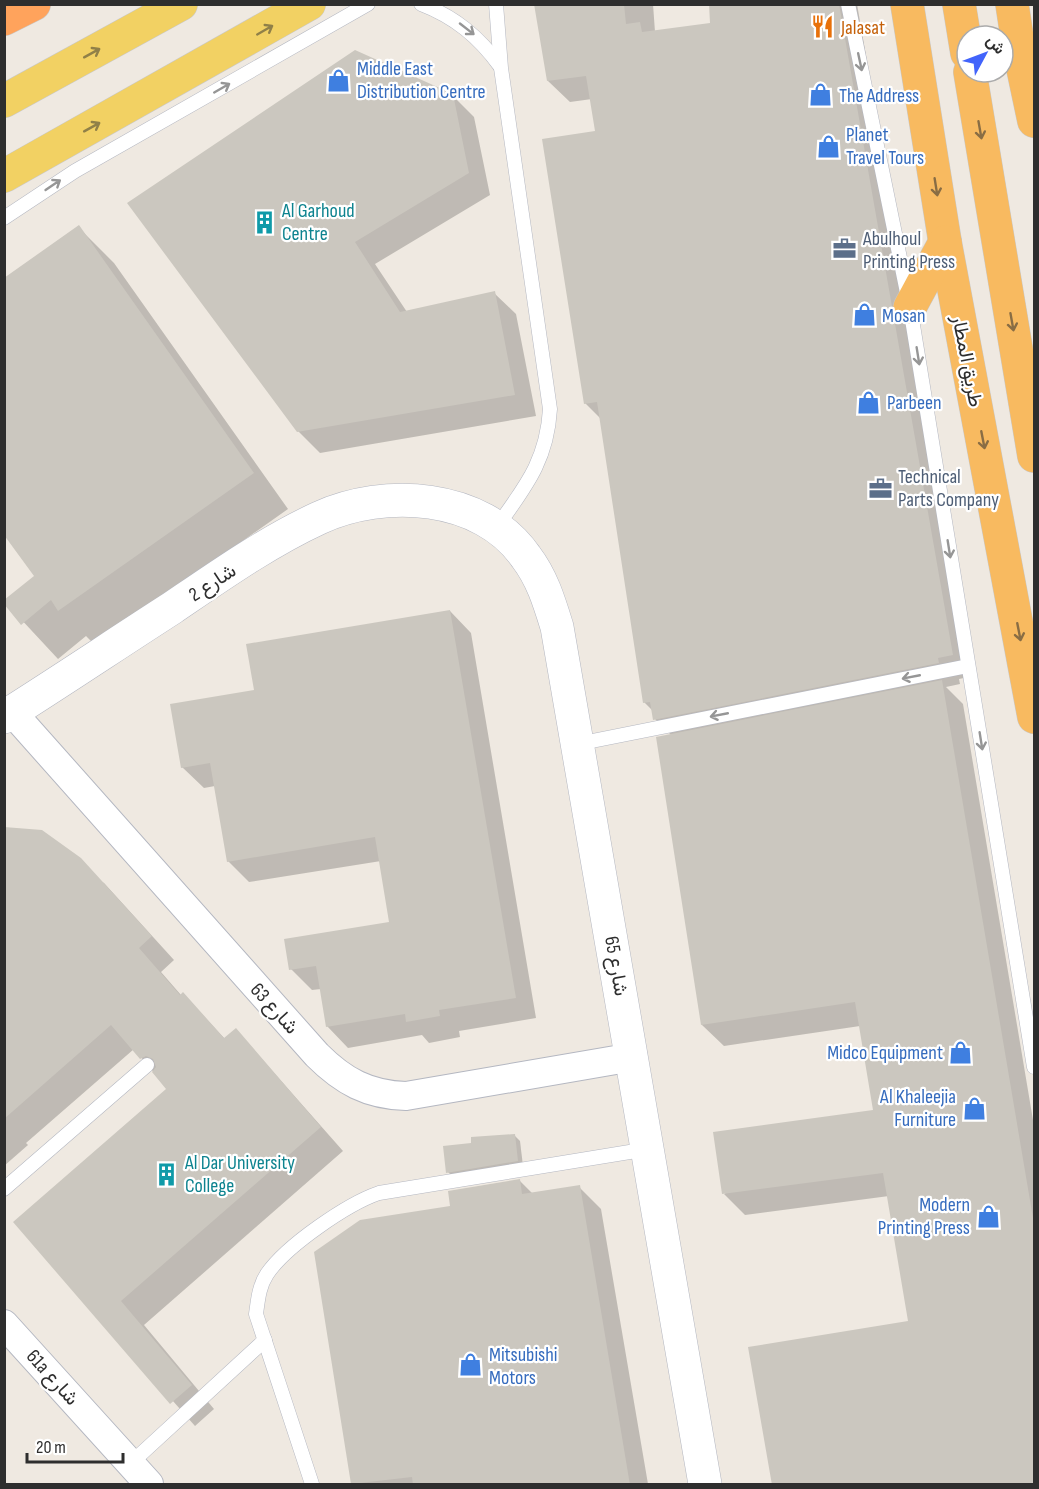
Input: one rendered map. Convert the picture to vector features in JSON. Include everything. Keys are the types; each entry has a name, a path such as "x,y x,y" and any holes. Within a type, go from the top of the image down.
{"highway":[{"path":"4,19 34,4"},
{"path":"959,4 962,24"},
{"path":"1012,4 1019,50 1035,121"},
{"name":"طريق المطار","path":"906,8 945,242 1035,717"},
{"path":"972,84 1035,456"},
{"path":"910,307 945,242"}],"main road":[{"path":"4,101 181,4"},
{"path":"4,176 309,4"}],"street":[{"name":"شارع 2","path":"8,715 236,566 321,517 379,502 409,500 439,503"},
{"name":"شارع 65","path":"439,503 469,512 496,528 525,555 546,589 557,627 705,1485"},
{"name":"شارع 63","path":"8,715 317,1055 348,1081 386,1096 406,1096 633,1058"},
{"name":"61a شارع","path":"4,1324 149,1485"}],"lane":[{"path":"4,218 75,171 368,4"},
{"path":"421,4 442,13 475,36 501,68"},
{"path":"496,4 501,68 550,409 548,433 542,456 532,477 496,528"},
{"path":"848,4 910,307 1035,1067"},
{"path":"578,744 968,666"},
{"path":"4,1189 147,1065"},
{"path":"312,1485 256,1314 258,1293 267,1274 281,1259 341,1209 359,1199 399,1189 648,1149"},
{"path":"130,1464 265,1340"}],"building":[{"path":"534,4 624,4 626,24 640,22 642,32 710,23 709,4 839,4 953,655 938,658 939,663 653,720 650,702 643,703 597,402 584,404 542,139 595,131 586,76 547,81"},
{"name":"Al Garhoud Centre","path":"355,50 453,94 469,173 355,242 400,312 495,291 515,395 297,432 127,203"},
{"path":"79,225 254,473 58,611 51,600 21,625 4,604 4,600 34,576 4,535 4,278"},
{"path":"450,610 516,998 439,1010 440,1016 406,1022 405,1014 326,1027 316,966 289,970 284,939 389,922 375,837 227,862 210,763 181,768 170,704 254,690 246,644"},
{"path":"942,680 1035,1230 1035,1485 772,1485 748,1347 908,1321 883,1173 722,1194 713,1132 873,1110 855,1002 701,1025 656,737"},
{"path":"4,827 42,830 81,858 152,936 139,948 180,995 183,992 224,1038 236,1028 321,1127 121,1301 192,1385 170,1404 13,1222 166,1089 152,1072 156,1067 153,1059 146,1056 140,1059 111,1025 4,1119"},
{"path":"515,1134 518,1161 446,1173 443,1146 471,1143 471,1137"},
{"name":"Mitsubishi Motors","path":"520,1179 522,1194 580,1185 630,1485 413,1485 412,1477 351,1484 314,1252 360,1220 450,1206 448,1191"}],"place":[{"name":"Jalasat","path":"823,27"},
{"name":"Middle East Distribution Centre","path":"339,80"},
{"name":"The Address","path":"821,95"},
{"name":"Planet Travel Tours","path":"828,146"},
{"name":"Al Garhoud Centre","path":"264,222"},
{"name":"Abulhoul Printing Press","path":"845,249"},
{"name":"Mosan","path":"864,315"},
{"name":"Parbeen","path":"869,402"},
{"name":"Technical Parts Company","path":"880,488"},
{"name":"Midco Equipment","path":"961,1052"},
{"name":"Al Khaleejia Furniture","path":"974,1108"},
{"name":"Al Dar University College","path":"167,1174"},
{"name":"Modern Printing Press","path":"988,1216"},
{"name":"Mitsubishi Motors","path":"471,1365"}]}
